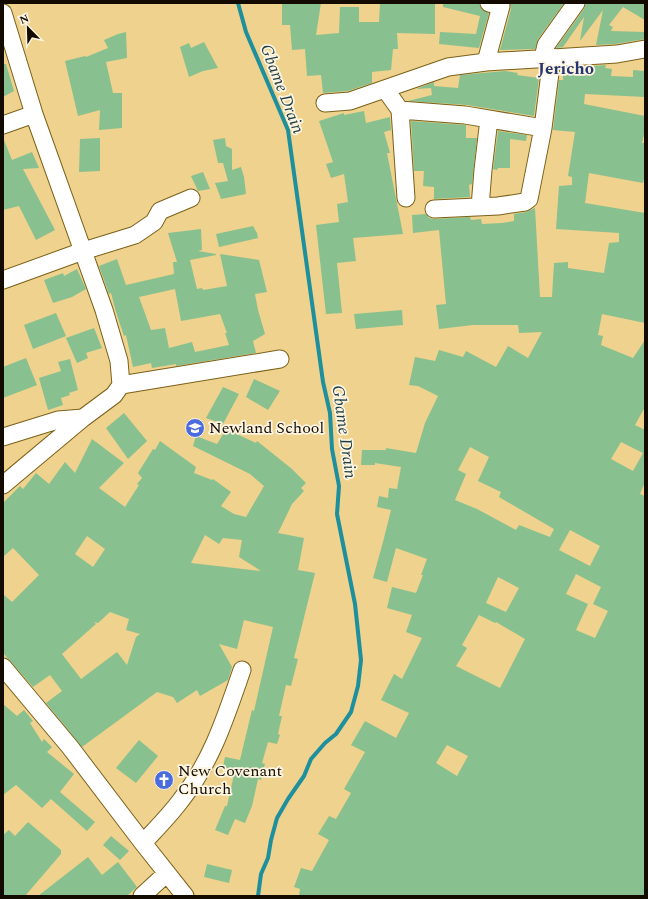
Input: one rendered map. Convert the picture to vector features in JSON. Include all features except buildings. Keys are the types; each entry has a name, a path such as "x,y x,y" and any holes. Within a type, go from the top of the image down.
{"street":[{"path":"486,62 501,6 489,3"},
{"path":"434,209 498,206 525,202 529,199 543,128 548,58 546,45 576,3"},
{"path":"3,13 34,114 104,310 119,361 121,385 114,395 83,418 3,485"},
{"path":"325,103 350,101 448,67 486,62 617,54 645,49"},
{"path":"385,89 400,110 406,198"},
{"path":"400,110 489,119 543,128"},
{"path":"3,125 34,114"},
{"path":"480,207 489,119"},
{"path":"3,280 135,234 146,229 154,222 160,211 191,198"},
{"path":"121,385 280,359"},
{"path":"3,437 58,420 83,418"},
{"path":"3,667 70,747 143,844 185,896"},
{"path":"143,844 182,800 205,763 222,728 242,670"},
{"path":"142,896 166,873"}],"waterway":[{"name":"Gbame Drain","path":"238,3 246,32 288,130 323,382 330,413 332,449 339,486 337,514 355,604 361,660 358,686 351,712 336,734 325,743 311,759 304,776 277,818 268,858 261,874 258,896"}],"place":[{"name":"Newland School","path":"195,428"},
{"name":"New Covenant Church","path":"164,780"}],"district":[{"name":"Jericho","path":"566,69"}]}
